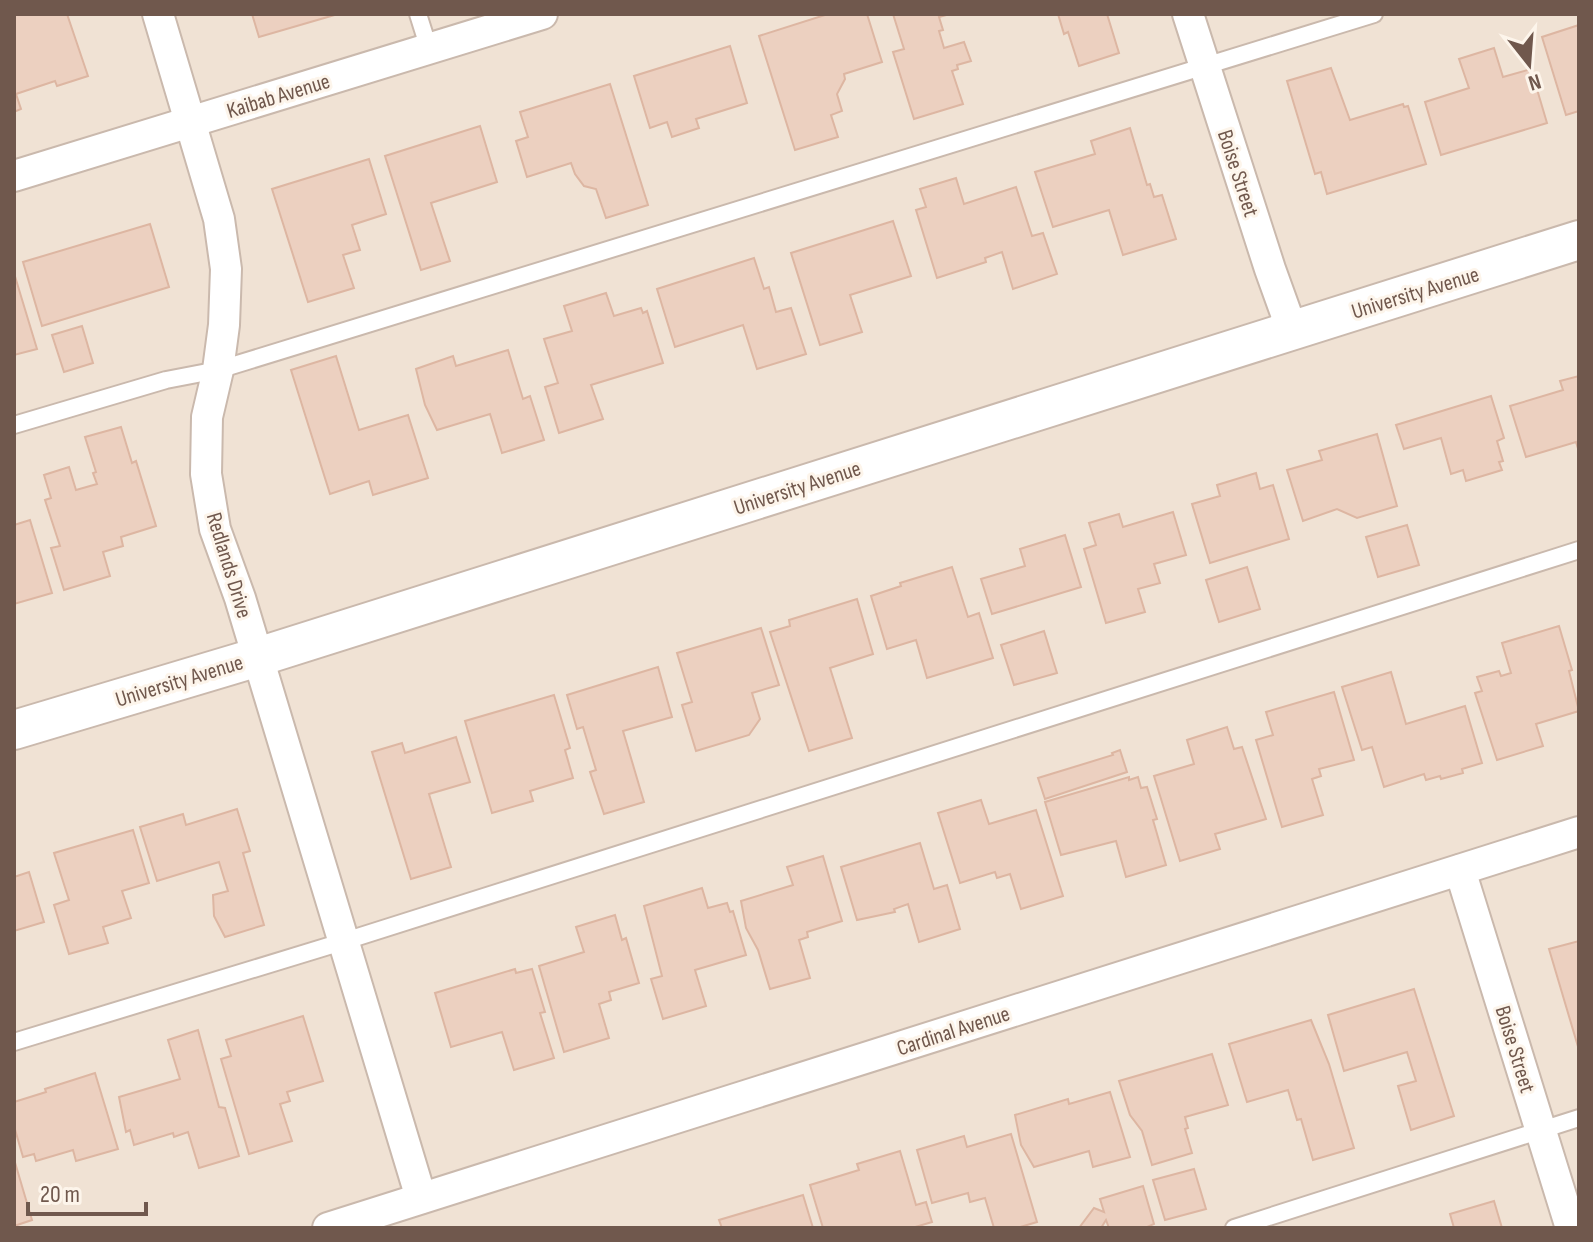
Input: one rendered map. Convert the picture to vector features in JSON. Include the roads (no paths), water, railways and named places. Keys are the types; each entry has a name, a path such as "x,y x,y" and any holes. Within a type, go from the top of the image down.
{"street":[{"name":"Redlands Drive","path":"158,14 219,219 226,269 224,325 207,417 206,474 215,529 258,657 421,1198"},
{"name":"Kaibab Avenue","path":"14,176 542,14"},
{"name":"Boise Street","path":"1188,14 1292,330"},
{"name":"University Avenue","path":"14,730 258,657 1579,240"},
{"name":"Cardinal Avenue","path":"328,1228 1579,832"},
{"name":"Boise Street","path":"1460,870 1571,1228"}],"lane":[{"path":"418,14 429,49"},
{"path":"14,425 166,380 218,370 1374,14"},
{"path":"14,1042 345,941 1579,550"},
{"path":"1234,1228 1579,1118"}]}
